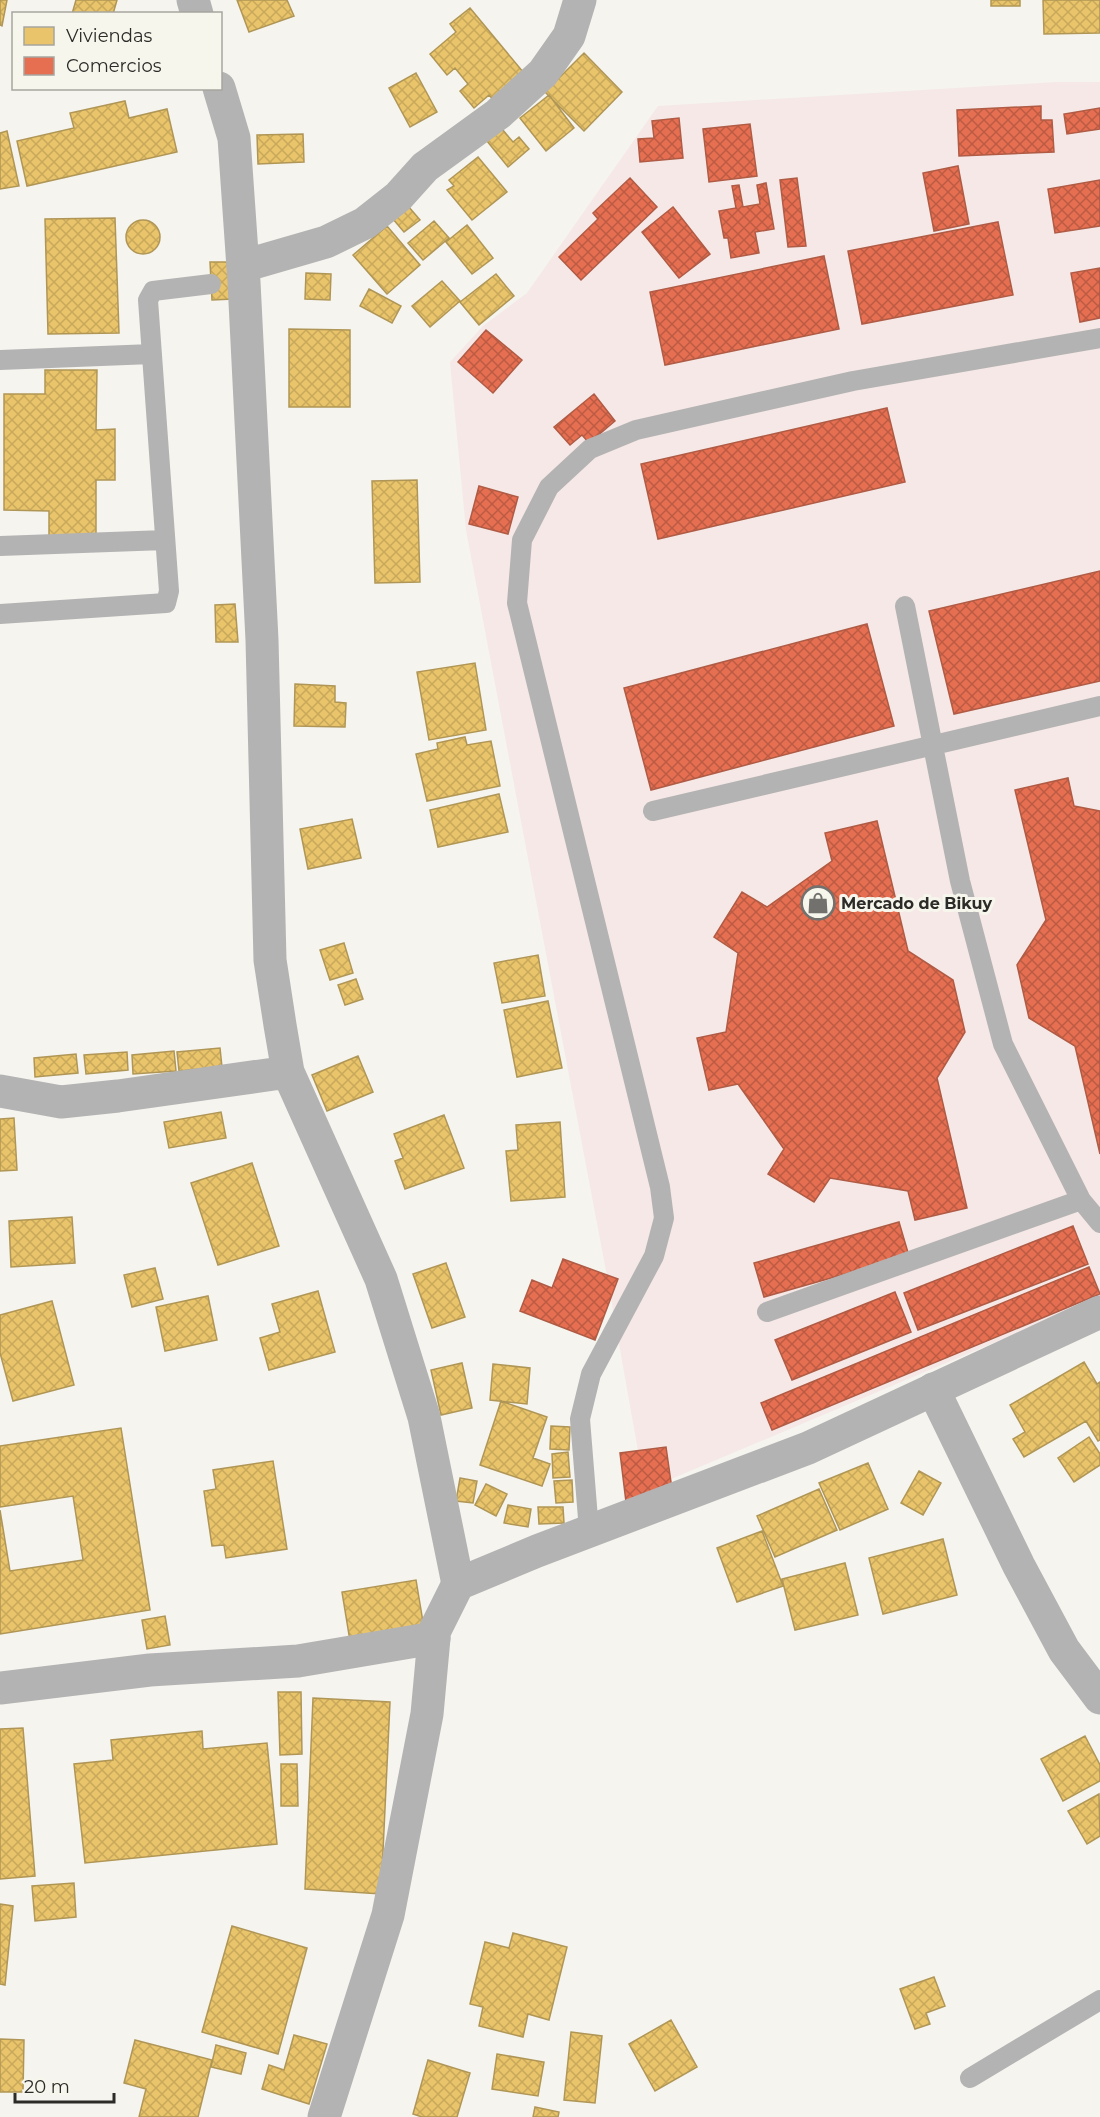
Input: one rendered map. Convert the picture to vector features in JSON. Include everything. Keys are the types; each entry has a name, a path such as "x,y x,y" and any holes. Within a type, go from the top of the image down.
{"street":[{"path":"240,277 326,242 365,223 398,197 425,167 498,114 543,73 569,36 580,0"},
{"path":"220,90 234,138 262,640 270,960 288,1072 381,1279 424,1417 458,1584 433,1634 427,1714 388,1915 324,2117"},
{"path":"0,1091 61,1102 288,1072"},
{"path":"458,1584 589,1531 808,1448 1100,1312"},
{"path":"933,1389 1019,1566 1064,1650 1100,1698"},
{"path":"0,1688 150,1670 298,1661 434,1638"}],"lane":[{"path":"0,614 166,603 169,591 148,300 153,291 211,284"},
{"path":"589,1531 580,1419 591,1374 654,1256 664,1218 657,1175 518,603 522,540 549,487 590,449 636,430 853,381 1100,338"},
{"path":"0,360 152,354"},
{"path":"0,546 165,540"},
{"path":"905,606 960,881 1003,1044 1081,1200 1100,1223"},
{"path":"653,811 1100,706"},
{"path":"766,1312 1081,1200"},
{"path":"970,2078 1100,2000"}],"shaded area":[{"name":"Mercado de Bikuy","path":"1057,82 1100,82 1100,1298 645,1490 607,1276 466,530 450,362 483,326 527,293 658,106"}],"building: Viviendas":[{"path":"0,0 7,0 2,26 0,25"},
{"path":"76,0 117,0 114,12 73,12"},
{"path":"237,0 287,0 294,16 249,32"},
{"path":"991,0 1020,0 1020,6 991,6"},
{"path":"1043,0 1100,0 1100,33 1044,34"},
{"path":"470,8 528,78 496,103 489,95 474,108 460,91 468,84 455,68 447,75 430,54 456,32 450,24"},
{"path":"584,53 622,92 584,131 545,92"},
{"path":"416,73 437,112 410,127 389,88"},
{"path":"549,95 574,128 546,151 520,118"},
{"path":"125,101 129,118 167,109 177,152 27,186 17,141 74,128 70,113"},
{"path":"502,129 513,142 519,137 529,149 508,167 487,141"},
{"path":"7,131 19,186 0,189 0,133"},
{"path":"303,134 304,162 258,164 257,135"},
{"path":"478,157 507,192 472,220 447,190 454,186 449,180"},
{"path":"408,206 420,220 404,232 393,219"},
{"path":"115,218 119,333 48,334 45,219"},
{"path":"143,220 155,225 160,237 155,249 143,254 131,249 126,237 131,225"},
{"path":"434,221 449,238 423,260 408,243"},
{"path":"467,225 493,258 472,274 446,242"},
{"path":"387,226 420,265 387,294 353,255"},
{"path":"210,262 232,262 233,299 212,300"},
{"path":"306,273 331,274 330,300 305,299"},
{"path":"496,274 514,296 479,325 460,302"},
{"path":"442,281 460,301 430,327 412,306"},
{"path":"369,289 401,306 392,323 360,306"},
{"path":"289,329 350,330 350,407 289,407"},
{"path":"45,370 97,370 96,430 115,429 115,480 96,480 96,539 49,538 49,511 4,510 4,394 45,394"},
{"path":"417,480 420,582 375,583 372,481"},
{"path":"235,604 238,642 216,642 215,605"},
{"path":"475,663 486,730 429,740 417,672"},
{"path":"295,684 335,686 335,702 346,703 345,727 294,726"},
{"path":"465,737 467,745 491,741 500,786 427,801 416,754 438,749 437,743"},
{"path":"499,794 508,832 438,847 430,810"},
{"path":"352,819 361,858 308,869 300,829"},
{"path":"344,943 353,973 330,980 320,950"},
{"path":"538,955 545,996 502,1003 494,963"},
{"path":"356,979 363,999 345,1005 338,985"},
{"path":"548,1001 562,1068 517,1077 504,1010"},
{"path":"220,1048 222,1067 179,1071 177,1052"},
{"path":"174,1051 176,1071 133,1074 132,1055"},
{"path":"127,1052 128,1070 86,1074 84,1055"},
{"path":"76,1054 78,1073 35,1077 34,1058"},
{"path":"358,1056 373,1092 327,1111 312,1075"},
{"path":"221,1112 226,1138 169,1148 164,1122"},
{"path":"444,1115 464,1168 405,1189 395,1161 403,1158 394,1134"},
{"path":"14,1118 17,1170 0,1171 0,1119"},
{"path":"560,1122 565,1197 511,1201 506,1151 518,1150 516,1125"},
{"path":"252,1163 279,1246 218,1265 191,1183"},
{"path":"72,1217 75,1263 11,1267 9,1221"},
{"path":"446,1263 465,1317 432,1328 413,1274"},
{"path":"155,1268 163,1299 132,1307 124,1275"},
{"path":"318,1291 335,1352 269,1370 260,1338 280,1332 272,1304"},
{"path":"208,1296 217,1340 165,1351 156,1307"},
{"path":"52,1301 74,1385 13,1401 0,1353 0,1315"},
{"path":"1084,1362 1097,1384 1100,1382 1100,1440 1098,1441 1086,1421 1024,1457 1013,1439 1025,1432 1010,1405"},
{"path":"462,1363 472,1408 441,1415 431,1370"},
{"path":"493,1364 530,1368 527,1404 490,1400"},
{"path":"501,1401 547,1417 533,1458 550,1464 542,1486 480,1465"},
{"path":"551,1426 570,1427 569,1450 550,1449"},
{"path":"121,1428 150,1610 0,1634 0,1510 10,1571 83,1560 73,1496 0,1507 0,1446"},
{"path":"1089,1437 1100,1454 1100,1465 1074,1482 1058,1458"},
{"path":"568,1452 570,1477 553,1478 552,1454"},
{"path":"273,1461 287,1549 226,1558 224,1545 212,1546 204,1491 216,1489 213,1470"},
{"path":"868,1463 888,1509 840,1530 819,1483"},
{"path":"919,1471 941,1483 923,1515 901,1503"},
{"path":"460,1478 477,1481 473,1503 456,1501"},
{"path":"572,1480 573,1502 556,1503 554,1481"},
{"path":"486,1484 507,1494 496,1516 475,1505"},
{"path":"819,1489 837,1530 775,1557 757,1516"},
{"path":"508,1505 531,1509 528,1527 504,1523"},
{"path":"538,1507 563,1507 564,1523 539,1524"},
{"path":"762,1531 783,1586 737,1602 717,1548"},
{"path":"943,1539 957,1595 883,1614 869,1558"},
{"path":"845,1563 858,1615 795,1630 782,1579"},
{"path":"416,1580 424,1628 350,1641 342,1592"},
{"path":"165,1616 170,1645 147,1649 142,1620"},
{"path":"278,1692 301,1692 302,1754 280,1755"},
{"path":"313,1698 390,1702 381,1894 305,1889"},
{"path":"23,1728 35,1876 0,1879 0,1729"},
{"path":"202,1731 203,1749 267,1743 277,1844 85,1863 74,1764 113,1760 111,1740"},
{"path":"1085,1736 1100,1765 1100,1781 1063,1801 1041,1759"},
{"path":"281,1764 297,1764 298,1806 281,1806"},
{"path":"1099,1794 1100,1836 1087,1844 1068,1811"},
{"path":"74,1883 76,1917 35,1921 32,1886"},
{"path":"0,1904 13,1906 5,1985 0,1984"},
{"path":"232,1926 307,1948 278,2054 202,2032"},
{"path":"513,1933 567,1947 549,2020 528,2014 523,2037 479,2026 483,2007 470,2004 485,1942 509,1948"},
{"path":"934,1977 945,2006 926,2013 930,2024 915,2029 900,1989"},
{"path":"671,2020 697,2067 655,2091 629,2044"},
{"path":"571,2032 602,2036 595,2103 564,2100"},
{"path":"294,2035 327,2044 309,2104 262,2089 269,2065 284,2070"},
{"path":"0,2039 24,2040 23,2092 0,2092"},
{"path":"135,2040 212,2060 198,2117 139,2117 146,2089 124,2083"},
{"path":"216,2045 246,2053 241,2074 211,2067"},
{"path":"497,2054 544,2062 538,2096 492,2089"},
{"path":"428,2060 470,2073 457,2117 422,2117 413,2114"},
{"path":"535,2107 559,2112 558,2117 533,2117"}],"building: Comercios":[{"path":"1041,106 1041,120 1052,120 1054,152 959,156 957,110"},
{"path":"1100,108 1100,129 1067,134 1064,114"},
{"path":"679,118 683,158 640,162 638,139 654,138 652,121"},
{"path":"750,124 757,176 709,182 703,129"},
{"path":"958,166 969,224 934,231 923,173"},
{"path":"630,178 657,207 581,280 559,257 598,219 593,213"},
{"path":"797,178 806,246 788,247 780,180"},
{"path":"1100,180 1100,226 1055,233 1048,189"},
{"path":"766,183 774,229 755,232 759,253 731,258 728,238 724,238 719,211 736,208 732,186 739,185 743,207 760,204 757,185"},
{"path":"673,207 710,254 679,278 642,232"},
{"path":"998,222 1013,295 862,324 848,251"},
{"path":"824,256 839,329 665,365 650,292"},
{"path":"1100,268 1100,318 1080,322 1071,273"},
{"path":"486,330 522,360 493,393 458,362"},
{"path":"594,394 615,421 589,443 582,435 570,445 554,427"},
{"path":"887,408 905,482 658,539 641,464"},
{"path":"479,486 518,497 508,534 469,524"},
{"path":"1100,571 1100,681 954,714 929,611"},
{"path":"867,624 894,726 651,790 624,688"},
{"path":"1068,778 1074,806 1100,811 1100,1154 1075,1046 1029,1018 1017,965 1046,920 1015,790"},
{"path":"877,821 908,951 953,980 965,1032 937,1078 967,1208 915,1220 908,1191 830,1178 814,1202 768,1174 784,1149 738,1084 709,1090 697,1038 726,1032 738,953 714,937 742,892 767,907 832,861 825,833"},
{"path":"899,1222 909,1256 764,1297 754,1263"},
{"path":"1073,1226 1088,1264 918,1330 904,1293"},
{"path":"563,1259 618,1279 595,1340 520,1311 532,1280 552,1288"},
{"path":"1089,1267 1100,1294 772,1430 761,1403"},
{"path":"895,1292 911,1332 792,1380 775,1340"},
{"path":"666,1447 673,1496 626,1502 620,1453"}],"place":[{"name":"Mercado de Bikuy","path":"818,903"}]}
